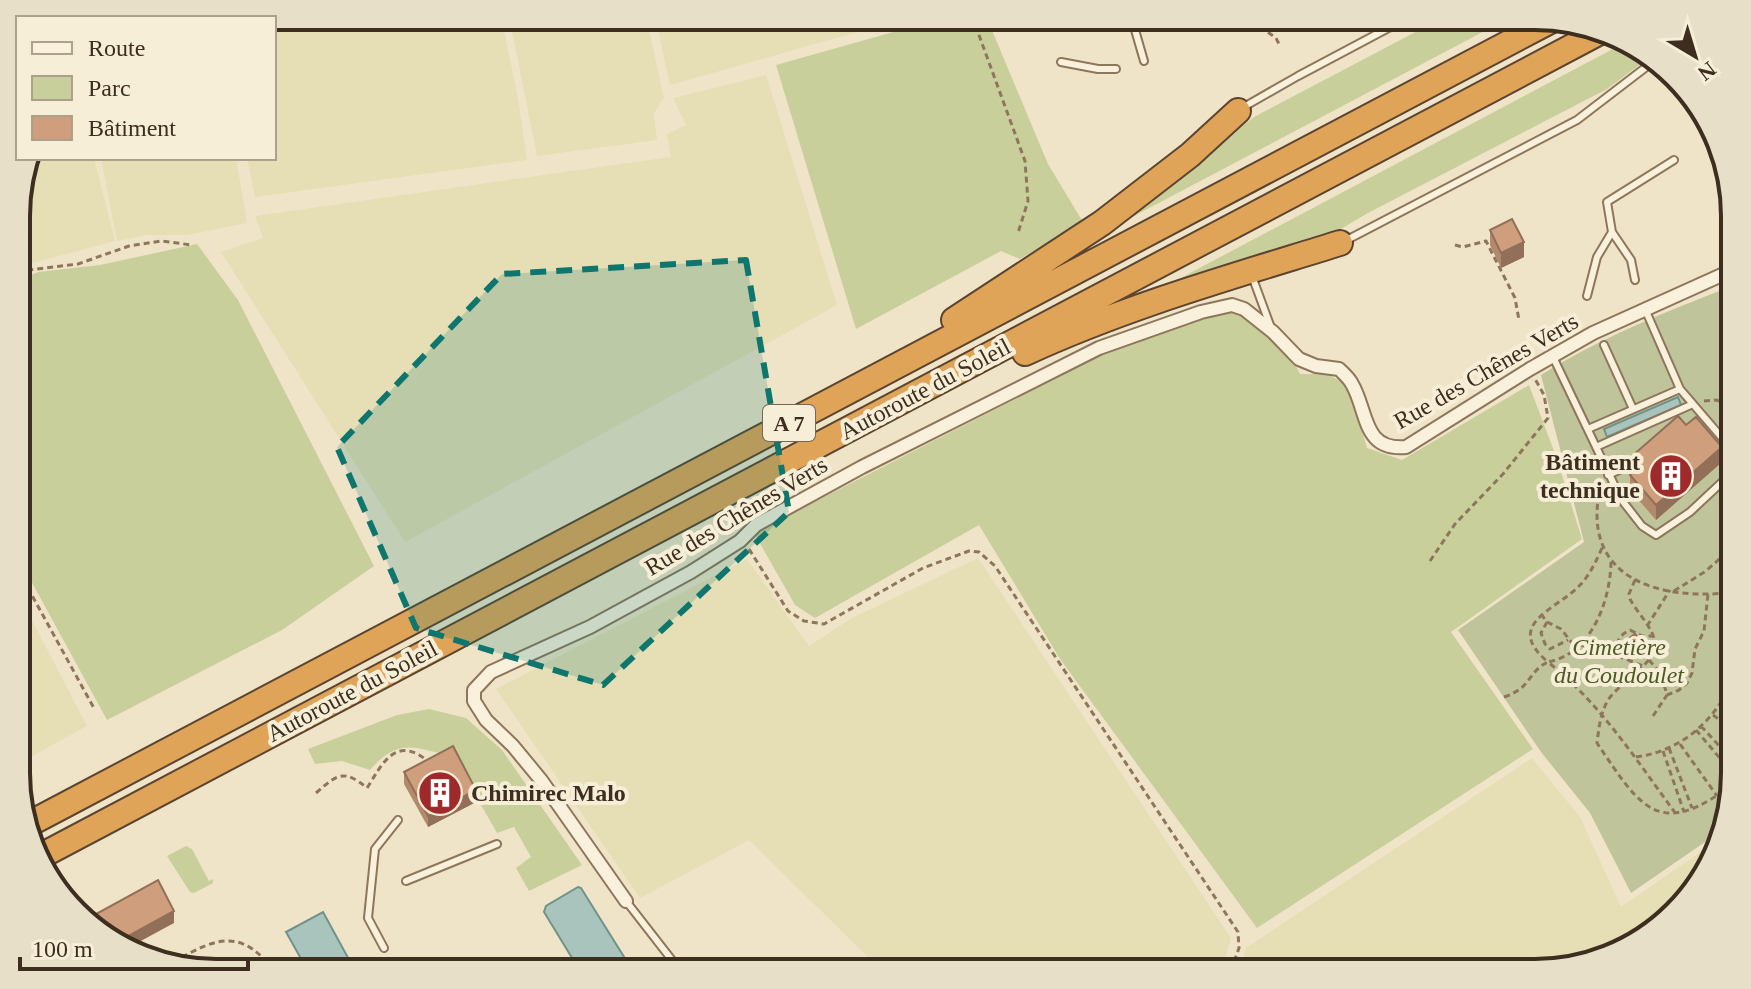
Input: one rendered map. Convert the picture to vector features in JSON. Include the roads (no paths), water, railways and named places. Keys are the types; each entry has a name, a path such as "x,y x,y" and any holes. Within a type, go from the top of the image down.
{"highway":[{"name":"Autoroute du Soleil","path":"37,820 1533,30"},
{"name":"Autoroute du Soleil","path":"48,852 1589,38"},
{"path":"886,372 962,314 1102,223 1190,155 1238,111"},
{"path":"900,402 999,365 1125,311 1340,243"}],"street":[{"name":"Rue des Chênes Verts","path":"626,901 541,780 486,720 474,701 474,690 491,672 590,627 691,572 740,541 756,525 862,467 1099,348 1201,312 1232,305 1244,309 1273,332 1299,359 1316,366 1339,369 1352,383 1371,433 1392,449 1406,447 1593,333 1721,275"}],"lane":[{"path":"1135,30 1144,61"},
{"path":"1238,111 1385,30"},
{"path":"1061,62 1116,69"},
{"path":"1340,243 1577,120 1646,67"},
{"path":"1635,280 1631,260 1612,232 1607,202 1674,160"},
{"path":"1587,296 1597,257 1612,232"},
{"path":"1250,271 1273,332"},
{"path":"1645,309 1680,389 1721,437"},
{"path":"1604,345 1633,409"},
{"path":"1553,357 1608,475 1642,526 1656,535 1690,512 1721,483"},
{"path":"1588,429 1680,389"},
{"path":"1596,447 1693,404"},
{"path":"1666,416 1670,426"},
{"path":"1608,475 1626,467 1647,448"},
{"path":"384,948 368,918 375,849 398,820"},
{"path":"406,881 497,844"},
{"path":"626,901 671,959"}],"water":[{"path":"1678,397 1681,405 1607,437 1604,429"},
{"path":"581,888 625,959 573,959 544,912 546,906"},
{"path":"323,912 349,959 301,959 286,932"}],"place":[{"name":"Bâtiment technique","path":"1671,476"},
{"name":"Chimirec Malo","path":"440,793"}],"park label":[{"name":"Cimetière du Coudoulet","path":"1619,661"}]}
